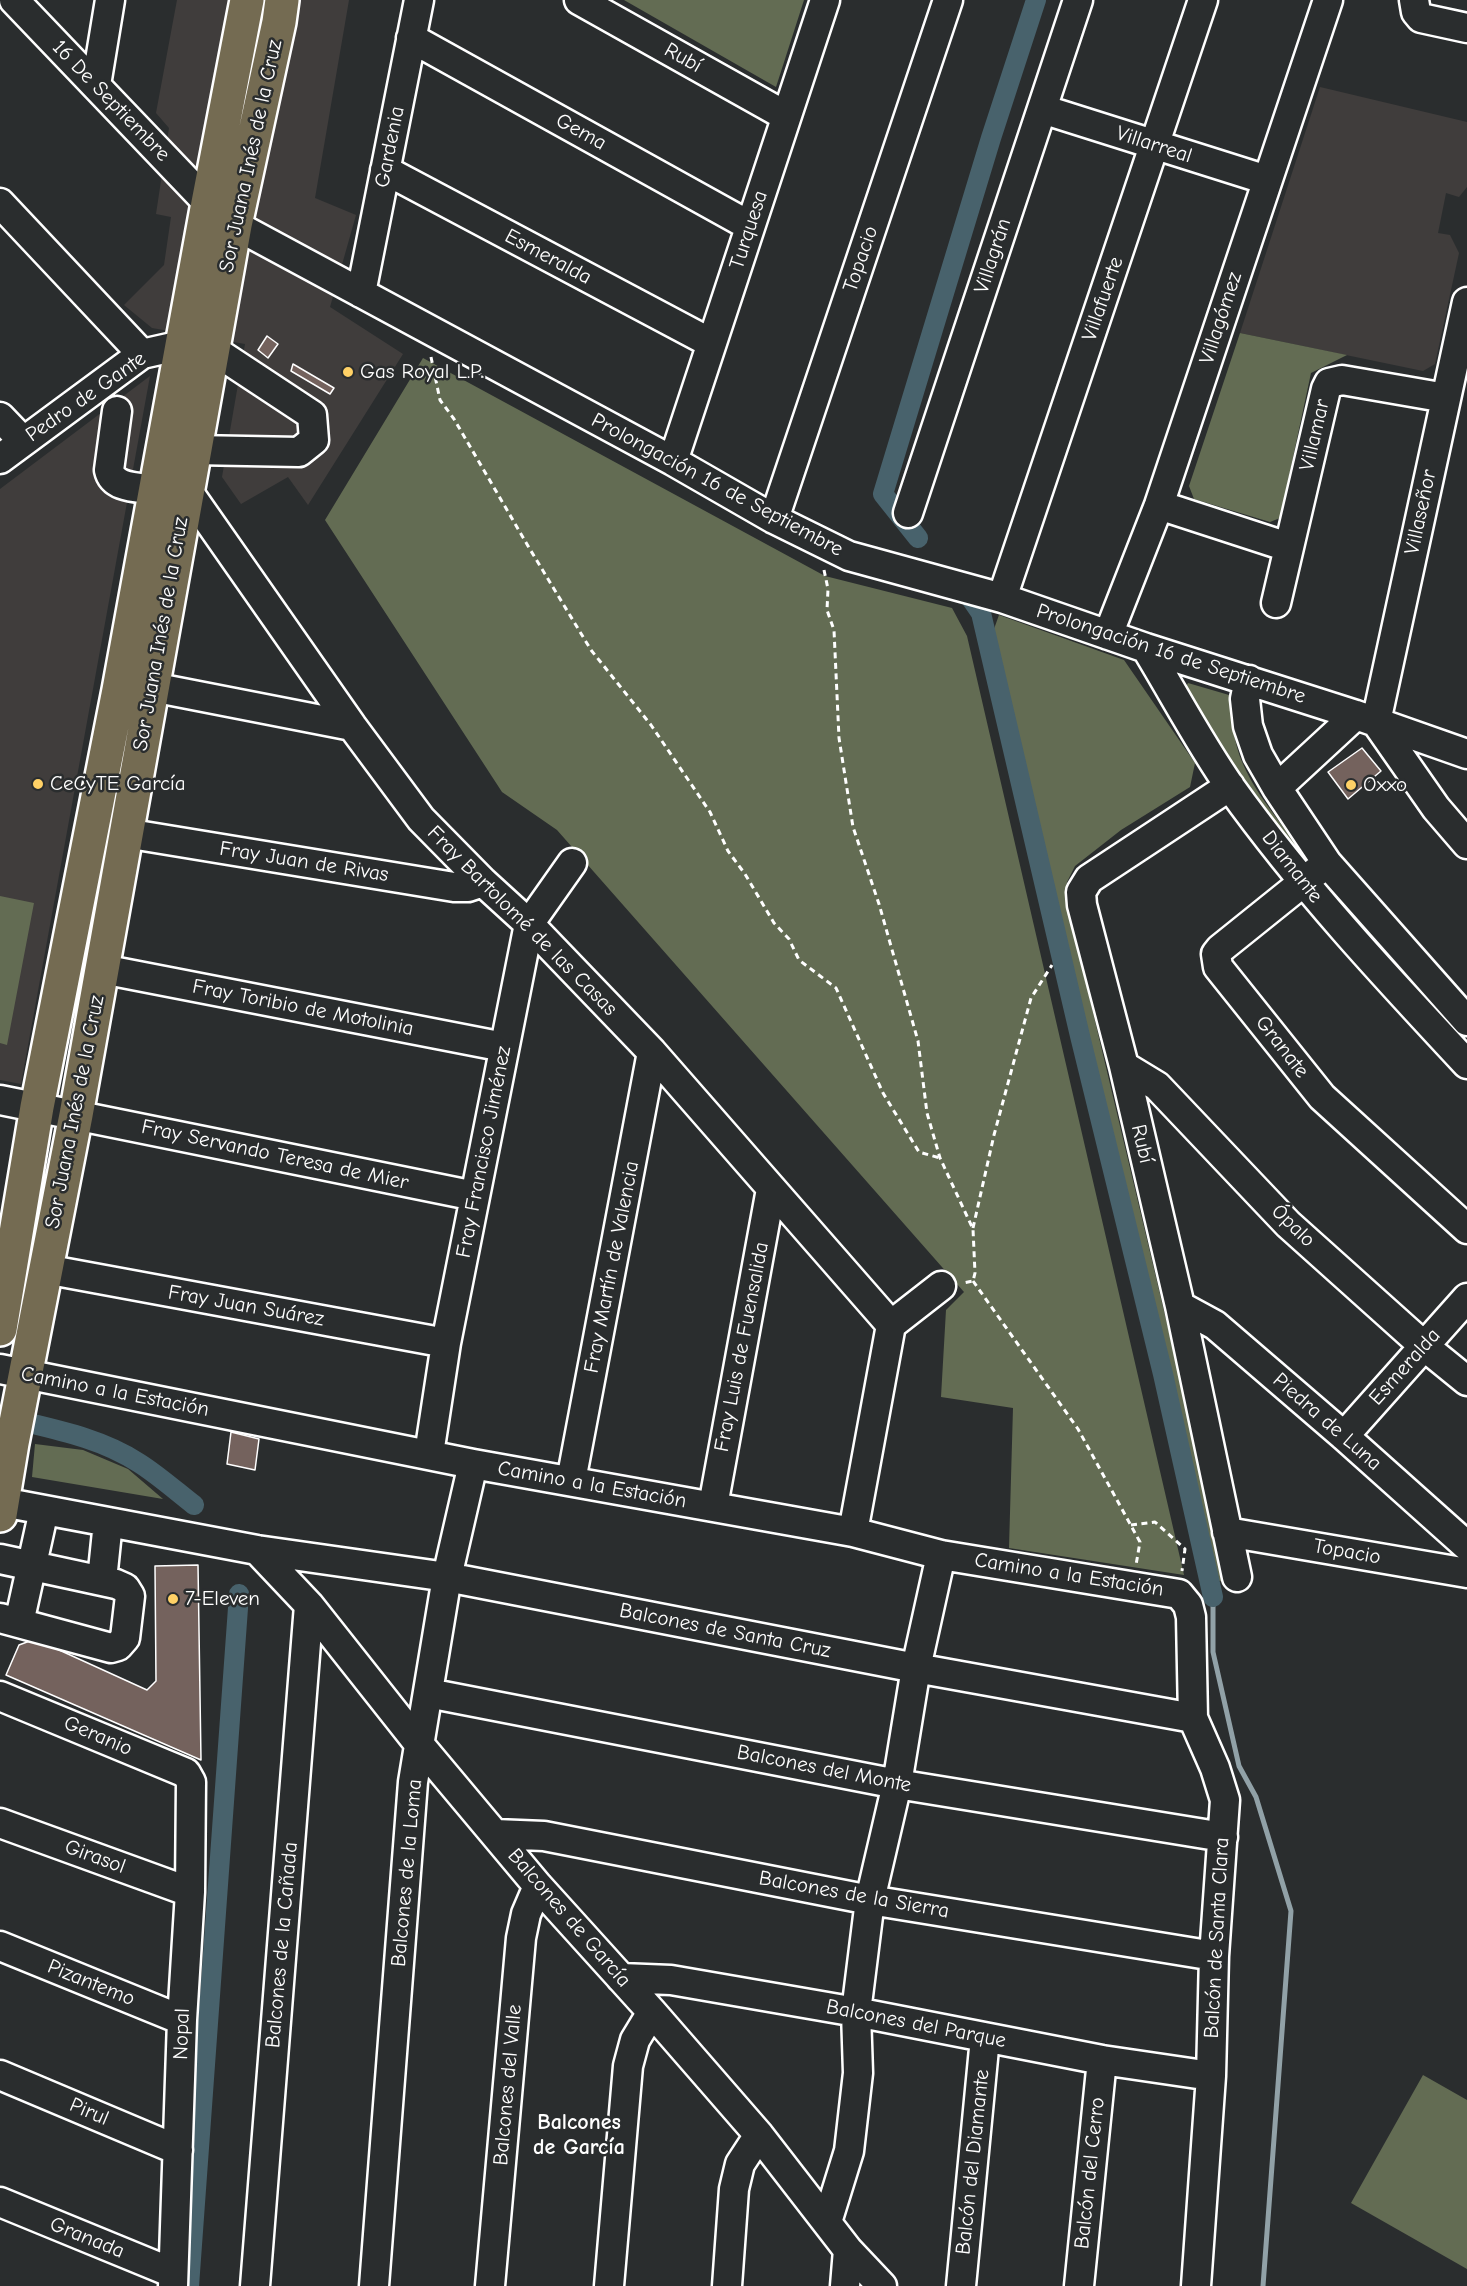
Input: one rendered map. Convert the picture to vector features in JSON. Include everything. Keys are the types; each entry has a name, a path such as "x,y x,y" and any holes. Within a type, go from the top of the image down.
{"main road":[{"name":"Sor Juana Inés de la Cruz","path":"1,1508 12,1443 16,1378 45,1269 76,1115 194,450 197,347 208,203 247,0"},
{"name":"Sor Juana Inés de la Cruz","path":"0,1329 38,1107 119,690 155,490 235,225 282,0"}],"street":[{"name":"16 De Septiembre","path":"14,0 208,203"},
{"path":"96,85 110,0"},
{"name":"Gardenia","path":"362,293 419,0"},
{"name":"Rubí","path":"579,0 786,116"},
{"name":"Turquesa","path":"673,461 825,0"},
{"name":"Topacio","path":"774,519 948,0"},
{"name":"Villagrán","path":"908,513 1078,0"},
{"name":"Villafuerte","path":"1002,598 1203,0"},
{"name":"Villagómez","path":"1108,634 1159,505 1328,0"},
{"path":"1414,0 1416,12 1420,18 1467,28"},
{"name":"Gema","path":"411,39 750,226"},
{"name":"Villarreal","path":"1042,109 1267,180"},
{"name":"Esmeralda","path":"386,170 711,343"},
{"path":"0,203 142,354"},
{"name":"Prolongación 16 de Septiembre","path":"208,203 235,225 673,461 774,519 849,556 1002,598 1146,648 1366,718 1467,754"},
{"name":"Villaseñor","path":"1366,718 1446,398 1467,302"},
{"path":"194,450 299,452 314,440 312,415 197,347"},
{"name":"Pedro de Gante","path":"0,459 142,354 197,347"},
{"name":"Villamar","path":"1276,603 1329,383 1342,380 1446,398"},
{"path":"117,411 110,477 117,483 155,490"},
{"path":"0,417 23,441"},
{"name":"Fray Bartolomé de las Casas","path":"187,489 352,726 421,819 483,882 529,924 652,1052 891,1325"},
{"path":"1159,505 1288,547"},
{"name":"Diamante","path":"1146,648 1230,786 1304,884 1391,983 1467,1064"},
{"name":"Diamante","path":"1250,680 1245,699 1248,726 1258,755 1277,788 1327,863 1467,1021"},
{"path":"152,687 352,726"},
{"path":"1277,788 1366,718 1467,844"},
{"name":"Rubí","path":"1230,786 1089,879 1081,892 1082,904 1124,1066 1180,1306 1237,1577"},
{"name":"Fray Juan de Rivas","path":"125,833 454,887 483,882"},
{"name":"Fray Francisco Jiménez","path":"429,1454 446,1343 529,924 572,863"},
{"name":"Granate","path":"1327,863 1304,884 1220,949 1216,954 1218,967 1322,1097 1467,1229"},
{"name":"Fray Toribio de Motolinia","path":"102,969 504,1047"},
{"name":"Fray Martín de Valencia","path":"571,1481 652,1052"},
{"name":"Ópalo","path":"1124,1066 1157,1086 1288,1224 1467,1382"},
{"name":"Fray Servando Teresa de Mier","path":"0,1100 475,1196"},
{"name":"Fray Luis de Fuensalida","path":"713,1506 771,1189"},
{"name":"Fray Juan Suárez","path":"45,1269 446,1343"},
{"path":"853,1532 891,1325 941,1286"},
{"name":"Esmeralda","path":"1344,1436 1467,1298"},
{"name":"Piedra de Luna","path":"1180,1306 1215,1325 1467,1546"},
{"name":"Camino a la Estación","path":"16,1378 473,1464 853,1532 941,1555 1133,1585 1181,1595"},
{"name":"Balcones de la Loma","path":"374,2286 413,1782 447,1577 473,1464"},
{"name":"Balcones de Santa Cruz","path":"1,1508 44,1510 257,1550 447,1577 916,1668 1193,1718"},
{"path":"0,1558 31,1564 102,1581 125,1588 130,1596 125,1638 118,1646 111,1648 10,1620 31,1564 44,1510"},
{"path":"102,1581 108,1522"},
{"name":"Topacio","path":"1227,1532 1467,1572"},
{"name":"Balcones de García","path":"257,1550 309,1605 419,1744 538,1886 759,2135 848,2250 882,2286"},
{"path":"827,2222 849,2151 858,2073 856,2012 870,1900 897,1784 916,1668 941,1555"},
{"name":"Balcón de Santa Clara","path":"1181,1595 1188,1605 1191,1617 1193,1718 1215,1768 1225,1800 1214,1956 1211,2076 1196,2286"},
{"name":"Balcones de la Cañada","path":"255,2286 309,1605"},
{"name":"Balcones del Monte","path":"428,1693 897,1784 1223,1837"},
{"name":"Geranio","path":"0,1696 186,1773 191,1782"},
{"name":"Nopal","path":"173,2280 190,1892 191,1782"},
{"name":"Girasol","path":"0,1823 190,1892"},
{"name":"Balcones de la Sierra","path":"495,1834 544,1836 870,1900 1214,1956"},
{"name":"Balcones del Valle","path":"490,2286 521,1938 526,1914 538,1886"},
{"name":"Pizantemo","path":"0,1946 183,2020"},
{"name":"Balcones del Parque","path":"621,1978 671,1980 856,2012 1102,2060 1211,2076"},
{"path":"609,2286 628,2066 635,2040 652,2012"},
{"name":"Balcón del Diamante","path":"961,2286 985,2038"},
{"name":"Balcón del Cerro","path":"1079,2286 1102,2060"},
{"name":"Pirul","path":"0,2075 178,2150"},
{"path":"727,2286 734,2189 740,2164 759,2135"},
{"name":"Granada","path":"0,2202 173,2280"},
{"path":"845,2286 848,2250"}],"path":[{"path":"428,330 440,400 454,419 586,640 651,725 710,812 728,851 745,874 774,923 789,939 799,960 836,988 883,1093 919,1152 940,1158"},
{"path":"819,542 828,589 827,610 834,630 839,738 853,827 879,904 918,1041 927,1113 940,1158 973,1229"},
{"path":"1052,964 1031,998 994,1135 973,1229 975,1273 973,1281 1078,1429 1140,1542 1133,1585"},
{"path":"941,1286 973,1281"},
{"path":"1131,1525 1155,1522 1185,1549 1181,1595"}],"shaded area":[{"path":"177,0 349,0 315,198 356,215 330,307 403,354 308,505 288,477 241,504 222,477 245,344 152,328 124,305 164,265 171,217 156,214 169,128 156,113"},
{"path":"1320,87 1467,122 1467,187 1459,197 1446,193 1438,233 1450,235 1459,253 1435,364 1423,371 1240,333"},
{"name":"CeCyTE García","path":"150,376 21,1084 0,1080 0,489"}],"green space":[{"path":"624,0 804,0 776,87"},
{"path":"1240,333 1347,355 1311,373 1280,518 1270,522 1194,499 1189,486"},
{"path":"423,358 825,576 952,608 967,636 1184,1575 1009,1548 1013,1408 941,1397 946,1310 964,1292 557,830 502,792 325,520"},
{"path":"999,615 1124,660 1195,763 1190,787 1121,830 1075,866 1067,882 1065,895 1229,1584 1217,1580 994,629"},
{"path":"1188,683 1229,695 1235,739 1243,764 1256,789 1304,859 1298,862 1182,694"},
{"path":"0,896 34,903 7,1045 0,1043"},
{"path":"35,1444 83,1450 128,1469 163,1499 32,1477"},
{"path":"1423,2075 1467,2100 1467,2269 1351,2203"}],"building":[{"path":"267,336 278,344 268,358 258,350"},
{"path":"293,364 334,388 330,394 291,371"},
{"name":"Oxxo","path":"1362,748 1381,771 1348,799 1328,772"},
{"path":"231,1432 259,1439 255,1470 227,1464"},
{"path":"198,1565 201,1760 6,1675 19,1645 35,1639 147,1690 156,1681 155,1566"}],"waterway":[{"path":"918,538 883,494 991,138 1036,0"},
{"path":"970,597 981,613 1080,1036 1163,1374 1213,1597"},
{"path":"0,1416 72,1434 107,1446 146,1468 194,1505"},
{"path":"189,2286 239,1594"},
{"path":"1213,1597 1213,1652 1239,1766 1256,1797 1291,1911 1263,2286"}],"place":[{"name":"Gas Royal L.P.","path":"348,372"},
{"name":"CeCyTE García","path":"38,784"},
{"name":"Oxxo","path":"1351,785"},
{"name":"7-Eleven","path":"173,1599"}],"district":[{"name":"Balcones de García","path":"579,2136"}]}
